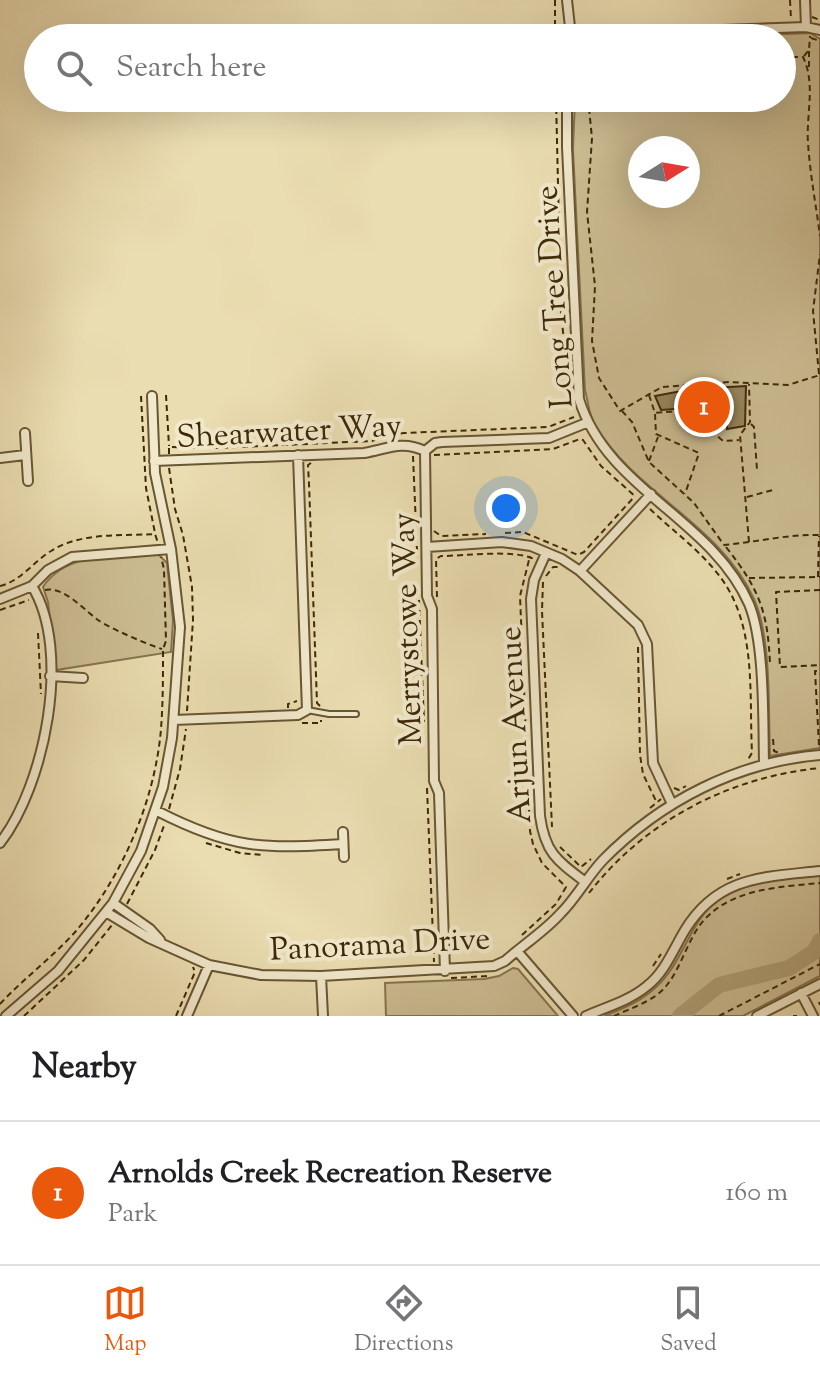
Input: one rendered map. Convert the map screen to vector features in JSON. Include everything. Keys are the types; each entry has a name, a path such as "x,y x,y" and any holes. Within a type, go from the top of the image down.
{"street":[{"path":"567,0 570,24"},
{"path":"805,0 812,30"},
{"name":"Long Tree Drive","path":"567,112 577,383 586,423 613,460 728,567 750,608 759,646 764,763"},
{"path":"6,1016 58,971 113,903 135,865 157,811 174,720 180,627 171,549 154,461 152,396"},
{"path":"425,451 435,443 549,438 586,423"},
{"path":"25,433 28,481"},
{"name":"Shearwater Way","path":"154,461 364,453 408,444 425,451"},
{"name":"Merrystowe Way","path":"425,451 427,596 432,609 434,781 439,793 445,971"},
{"path":"0,458 25,455"},
{"path":"174,720 288,716 307,710 298,455"},
{"path":"580,571 651,494"},
{"path":"427,547 502,542 531,546 580,571 638,625 644,635 653,763 670,791 672,804"},
{"path":"0,599 32,586 48,570 72,557 171,549"},
{"name":"Arjun Avenue","path":"546,553 534,580 531,599 543,835 549,852 584,881"},
{"path":"0,843 9,832 33,781 44,745 50,676 43,604 35,598 32,586"},
{"path":"50,676 83,678"},
{"name":"Panorama Drive","path":"106,912 149,938 209,965 261,975 321,976 494,966 505,961 559,916 584,881 615,849 672,804 706,785 764,763 820,755"},
{"path":"157,811 205,834 240,844 278,847 343,844"},
{"path":"343,832 344,857"},
{"path":"586,1016 637,994 657,978 697,912 724,890 755,878 820,871"},
{"name":"Panorama Drive","path":"113,903 150,929 163,943"},
{"path":"517,951 573,1016"},
{"path":"187,1016 209,965"},
{"path":"321,976 323,1016"},
{"path":"757,1016 820,984"},
{"path":"801,993 813,1016"}],"lane":[{"path":"307,710 356,714"}],"path":[{"path":"555,0 555,24"},
{"path":"790,0 791,19"},
{"path":"812,30 820,41"},
{"path":"812,30 807,137 810,179 820,236"},
{"path":"796,57 803,57 809,50"},
{"path":"803,57 809,71"},
{"path":"556,112 561,313 570,395"},
{"path":"589,112 592,138 587,212 595,286 592,341 599,378 608,397 632,422 649,462 703,514 724,545 749,544 791,535 820,535 819,577 749,578"},
{"path":"622,410 662,387 684,384 788,385 820,375 813,311 820,254"},
{"path":"749,383 750,422 754,427 757,470"},
{"path":"649,394 655,413 656,434 699,453 685,495"},
{"path":"122,909 129,903 155,850 167,816 180,769 187,720 192,587 168,461 166,395"},
{"path":"702,423 718,406"},
{"path":"655,413 676,410 702,423 723,441 741,439"},
{"path":"169,447 372,441 388,435 418,432 548,427 574,417 575,428"},
{"path":"749,544 740,435 750,422"},
{"path":"649,462 659,435"},
{"path":"430,462 436,454 553,449 583,440 601,466 719,575 737,607 745,631 752,753 747,761 737,765"},
{"path":"277,456 278,445"},
{"path":"408,453 413,456"},
{"path":"303,723 321,723 317,703 308,465 313,462"},
{"path":"746,497 773,490"},
{"path":"433,529 441,536 523,532 578,555 635,496"},
{"path":"0,586 20,576 50,552 80,540 155,534 164,569 166,641 163,649 161,731 152,777 130,843 103,896 75,933 0,1004"},
{"path":"437,607 436,559 441,556 530,556 564,570"},
{"path":"516,940 556,904 566,887 542,863 530,831 520,596 530,556"},
{"path":"552,833 542,595 543,583 553,567"},
{"path":"0,610 35,598 47,589 54,590 82,605 98,620 163,649"},
{"path":"820,590 776,592 780,667 820,665"},
{"path":"28,601 35,598"},
{"path":"38,632 40,702"},
{"path":"637,640 640,755 643,774 657,803"},
{"path":"820,671 815,671 820,755"},
{"path":"288,716 288,704 296,703 299,695"},
{"path":"585,898 599,880 642,839 695,803 771,775 820,768"},
{"path":"669,784 670,791"},
{"path":"646,811 670,791 690,784"},
{"path":"555,840 581,867 594,857"},
{"path":"725,880 747,872"},
{"path":"614,1016 649,1000 667,985 704,920 728,902 753,892 820,883"},
{"path":"24,1016 84,960 116,918"},
{"path":"649,972 662,952"},
{"path":"719,1016 820,964"},
{"path":"176,1016 195,972 192,965"}],"shaded area":[{"path":"810,33 820,39 820,748 770,756 764,634 754,599 721,550 632,471 612,449 593,421 585,390 573,150 574,112 796,112 796,34"},
{"path":"158,554 167,563 173,621 171,652 56,670 48,602 43,587 53,575 65,567 95,558"},
{"path":"820,875 820,976 743,1016 604,1016 649,994 663,980 703,915 718,900 754,884"},
{"path":"513,968 518,969 558,1016 386,1016 385,983 484,979 499,976"}],"building":[{"path":"746,386 745,426 727,429 727,422 720,423 718,406 661,410 655,396 692,389"}],"waterway":[{"path":"680,1016 719,985 789,968 814,952 820,941"}],"place":[{"name":"Arnolds Creek Recreation Reserve","path":"704,407"}]}
